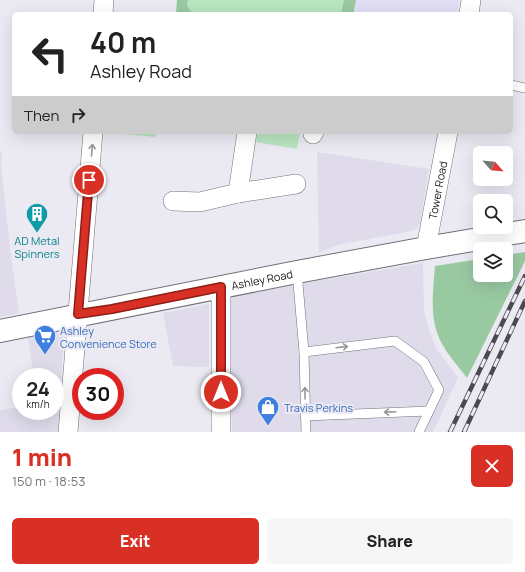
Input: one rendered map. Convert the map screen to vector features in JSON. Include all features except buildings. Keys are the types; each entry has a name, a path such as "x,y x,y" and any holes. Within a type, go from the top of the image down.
{"main road":[{"name":"Ashley Road","path":"0,331 78,314 112,309 297,272 525,231"}],"street":[{"path":"103,12 104,0"},
{"path":"469,12 471,0"},
{"path":"68,432 93,134"},
{"path":"238,193 247,134"},
{"name":"Tower Road","path":"426,248 448,134"},
{"path":"173,201 200,202 238,193 296,184"},
{"path":"221,287 221,432"}],"lane":[{"path":"513,85 525,88"},
{"path":"297,272 304,352 306,432"},
{"path":"304,352 395,341 424,362 439,390 420,432"},
{"path":"305,416 430,411"}],"shaded area":[{"path":"177,0 459,0 457,12 176,12"},
{"path":"0,152 2,152 1,166 19,313 0,317"},
{"path":"317,152 429,169 420,222 416,229 337,245 319,253"},
{"path":"423,263 424,311 430,333 436,348 458,378 433,432 232,432 229,296"},
{"path":"209,304 209,367 173,366 163,313"},
{"path":"62,332 62,368 33,368 28,338"},
{"path":"12,408 12,420 59,420 58,432 0,432 0,410"}],"green space":[{"path":"177,0 188,0 187,6 191,12 176,12"},
{"path":"188,0 344,0 341,12 191,12 187,6"},
{"path":"344,0 356,0 353,12 341,12"},
{"path":"124,134 156,134 155,137"},
{"path":"258,134 300,134 297,149 256,142"},
{"path":"525,252 525,261 467,378 446,351 437,333 433,314 433,285 435,266 473,260 473,282 513,282 513,254"}],"railway":[{"path":"450,432 525,276"},
{"path":"464,432 525,301"}],"place":[{"name":"AD Metal Spinners","path":"37,234"},
{"name":"Ashley Convenience Store","path":"45,356"},
{"name":"Travis Perkins","path":"268,426"}],"route":[{"path":"89,180 78,314 112,309 221,287 221,392"}]}
